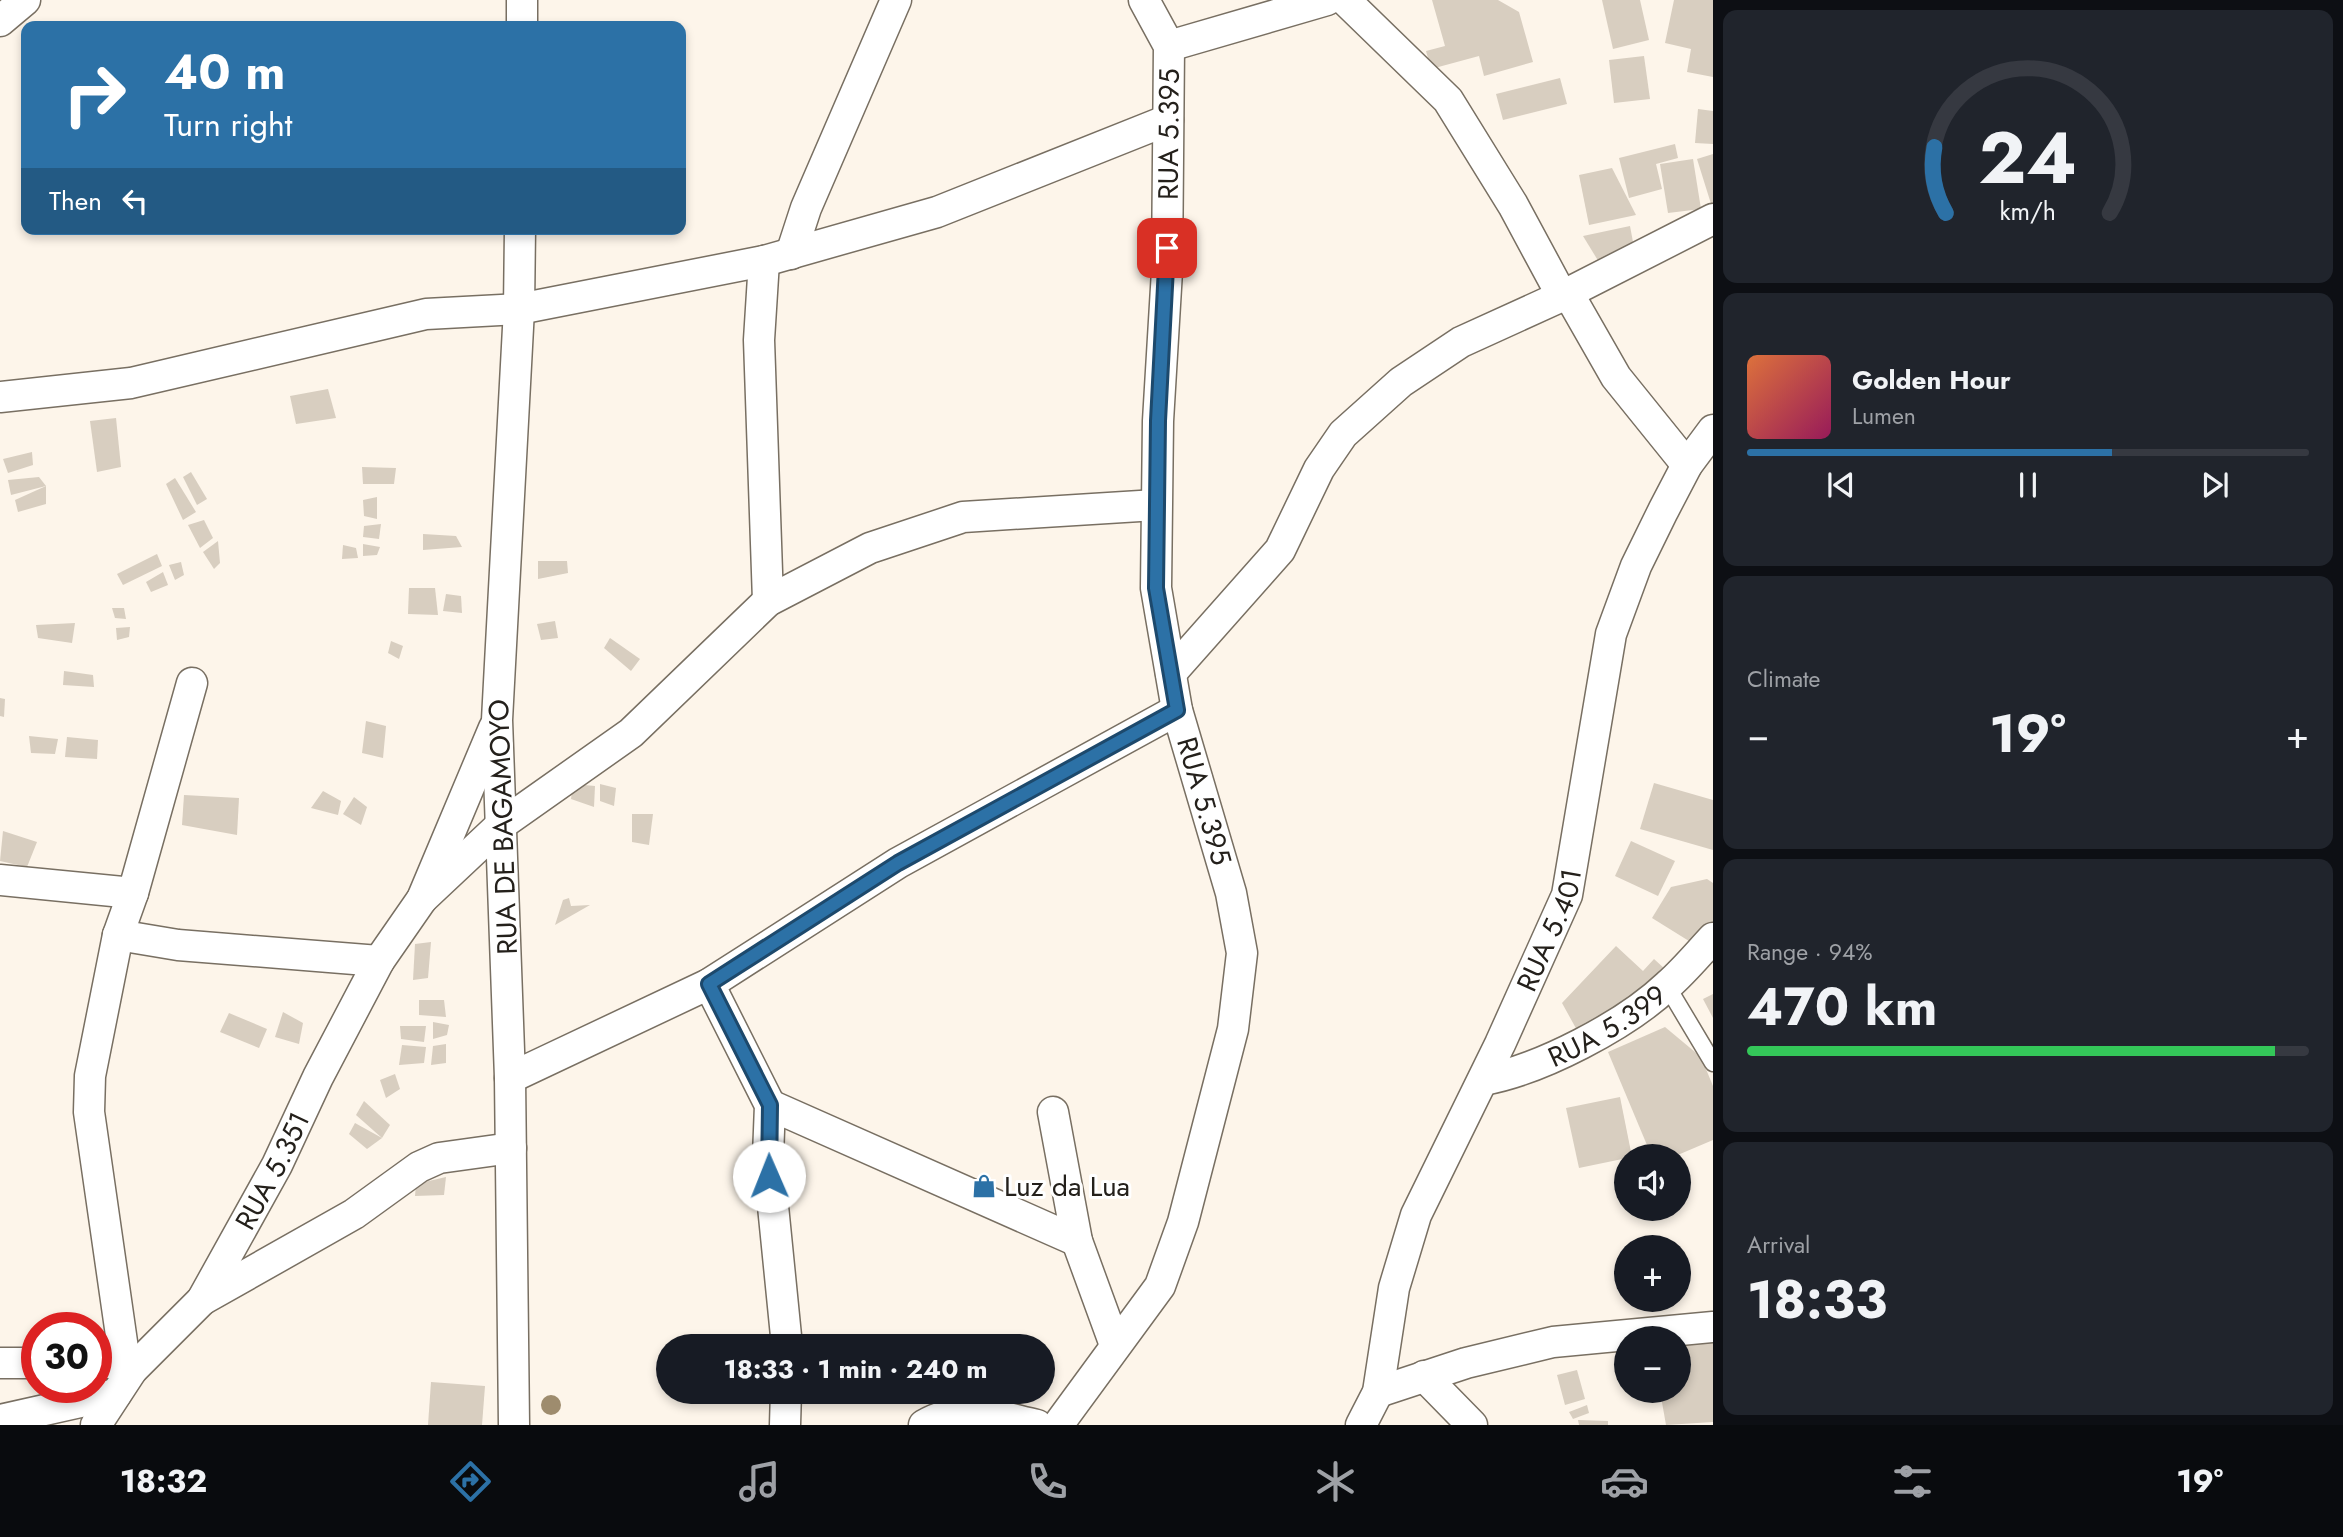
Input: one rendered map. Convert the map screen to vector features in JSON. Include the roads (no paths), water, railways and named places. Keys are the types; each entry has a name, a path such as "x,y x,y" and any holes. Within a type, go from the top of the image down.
{"street":[{"path":"0,21 24,0"},
{"path":"522,0 522,21"},
{"path":"768,601 759,340 777,257 806,208 896,0"},
{"path":"1144,0 1169,46"},
{"name":"RUA 5.395","path":"1058,1425 1160,1286 1183,1222 1233,1029 1242,953 1231,893 1177,710 1156,588 1156,505 1167,271 1169,46 1327,0"},
{"path":"1345,0 1448,100 1616,377 1687,465"},
{"path":"0,397 131,383 426,314 519,309 777,257 937,212 1168,120"},
{"path":"1171,673 1280,550 1319,469 1343,434 1401,382 1461,342 1565,295 1713,219"},
{"name":"RUA DE BAGAMOYO","path":"514,1425 510,1079 497,720 519,309 520,235"},
{"name":"RUA 5.401","path":"1361,1425 1378,1392 1394,1288 1416,1215 1483,1080 1567,895 1611,634 1636,566 1687,465 1713,430"},
{"path":"422,899 502,824 631,733 711,652 768,601 870,548 963,517 1156,505"},
{"path":"0,1420 117,1373 89,1112 90,1076 118,935 133,893 192,683"},
{"path":"510,1079 709,984 898,863 1177,710"},
{"path":"422,899 497,720"},
{"path":"0,880 133,893"},
{"name":"RUA 5.351","path":"96,1425 117,1373 202,1300 277,1166 318,1077 379,961 422,899"},
{"path":"118,935 178,945 379,961"},
{"name":"RUA 5.399","path":"1483,1080 1508,1075 1566,1051 1616,1022 1667,986 1713,938"},
{"path":"709,984 770,1105 769,1168 786,1334"},
{"path":"770,1105 1077,1241"},
{"path":"1054,1112 1077,1241 1115,1345"},
{"path":"202,1300 354,1214 419,1167 439,1158 511,1149"},
{"path":"1378,1392 1424,1376 1553,1342 1713,1327"},
{"path":"0,1363 21,1363"},
{"path":"1424,1376 1472,1425"},
{"path":"785,1425 786,1404"},
{"path":"924,1425 949,1413 975,1411 1037,1425"}],"lane":[{"path":"1667,986 1713,1063"}],"place":[{"name":"Luz da Lua","path":"984,1186"}]}
